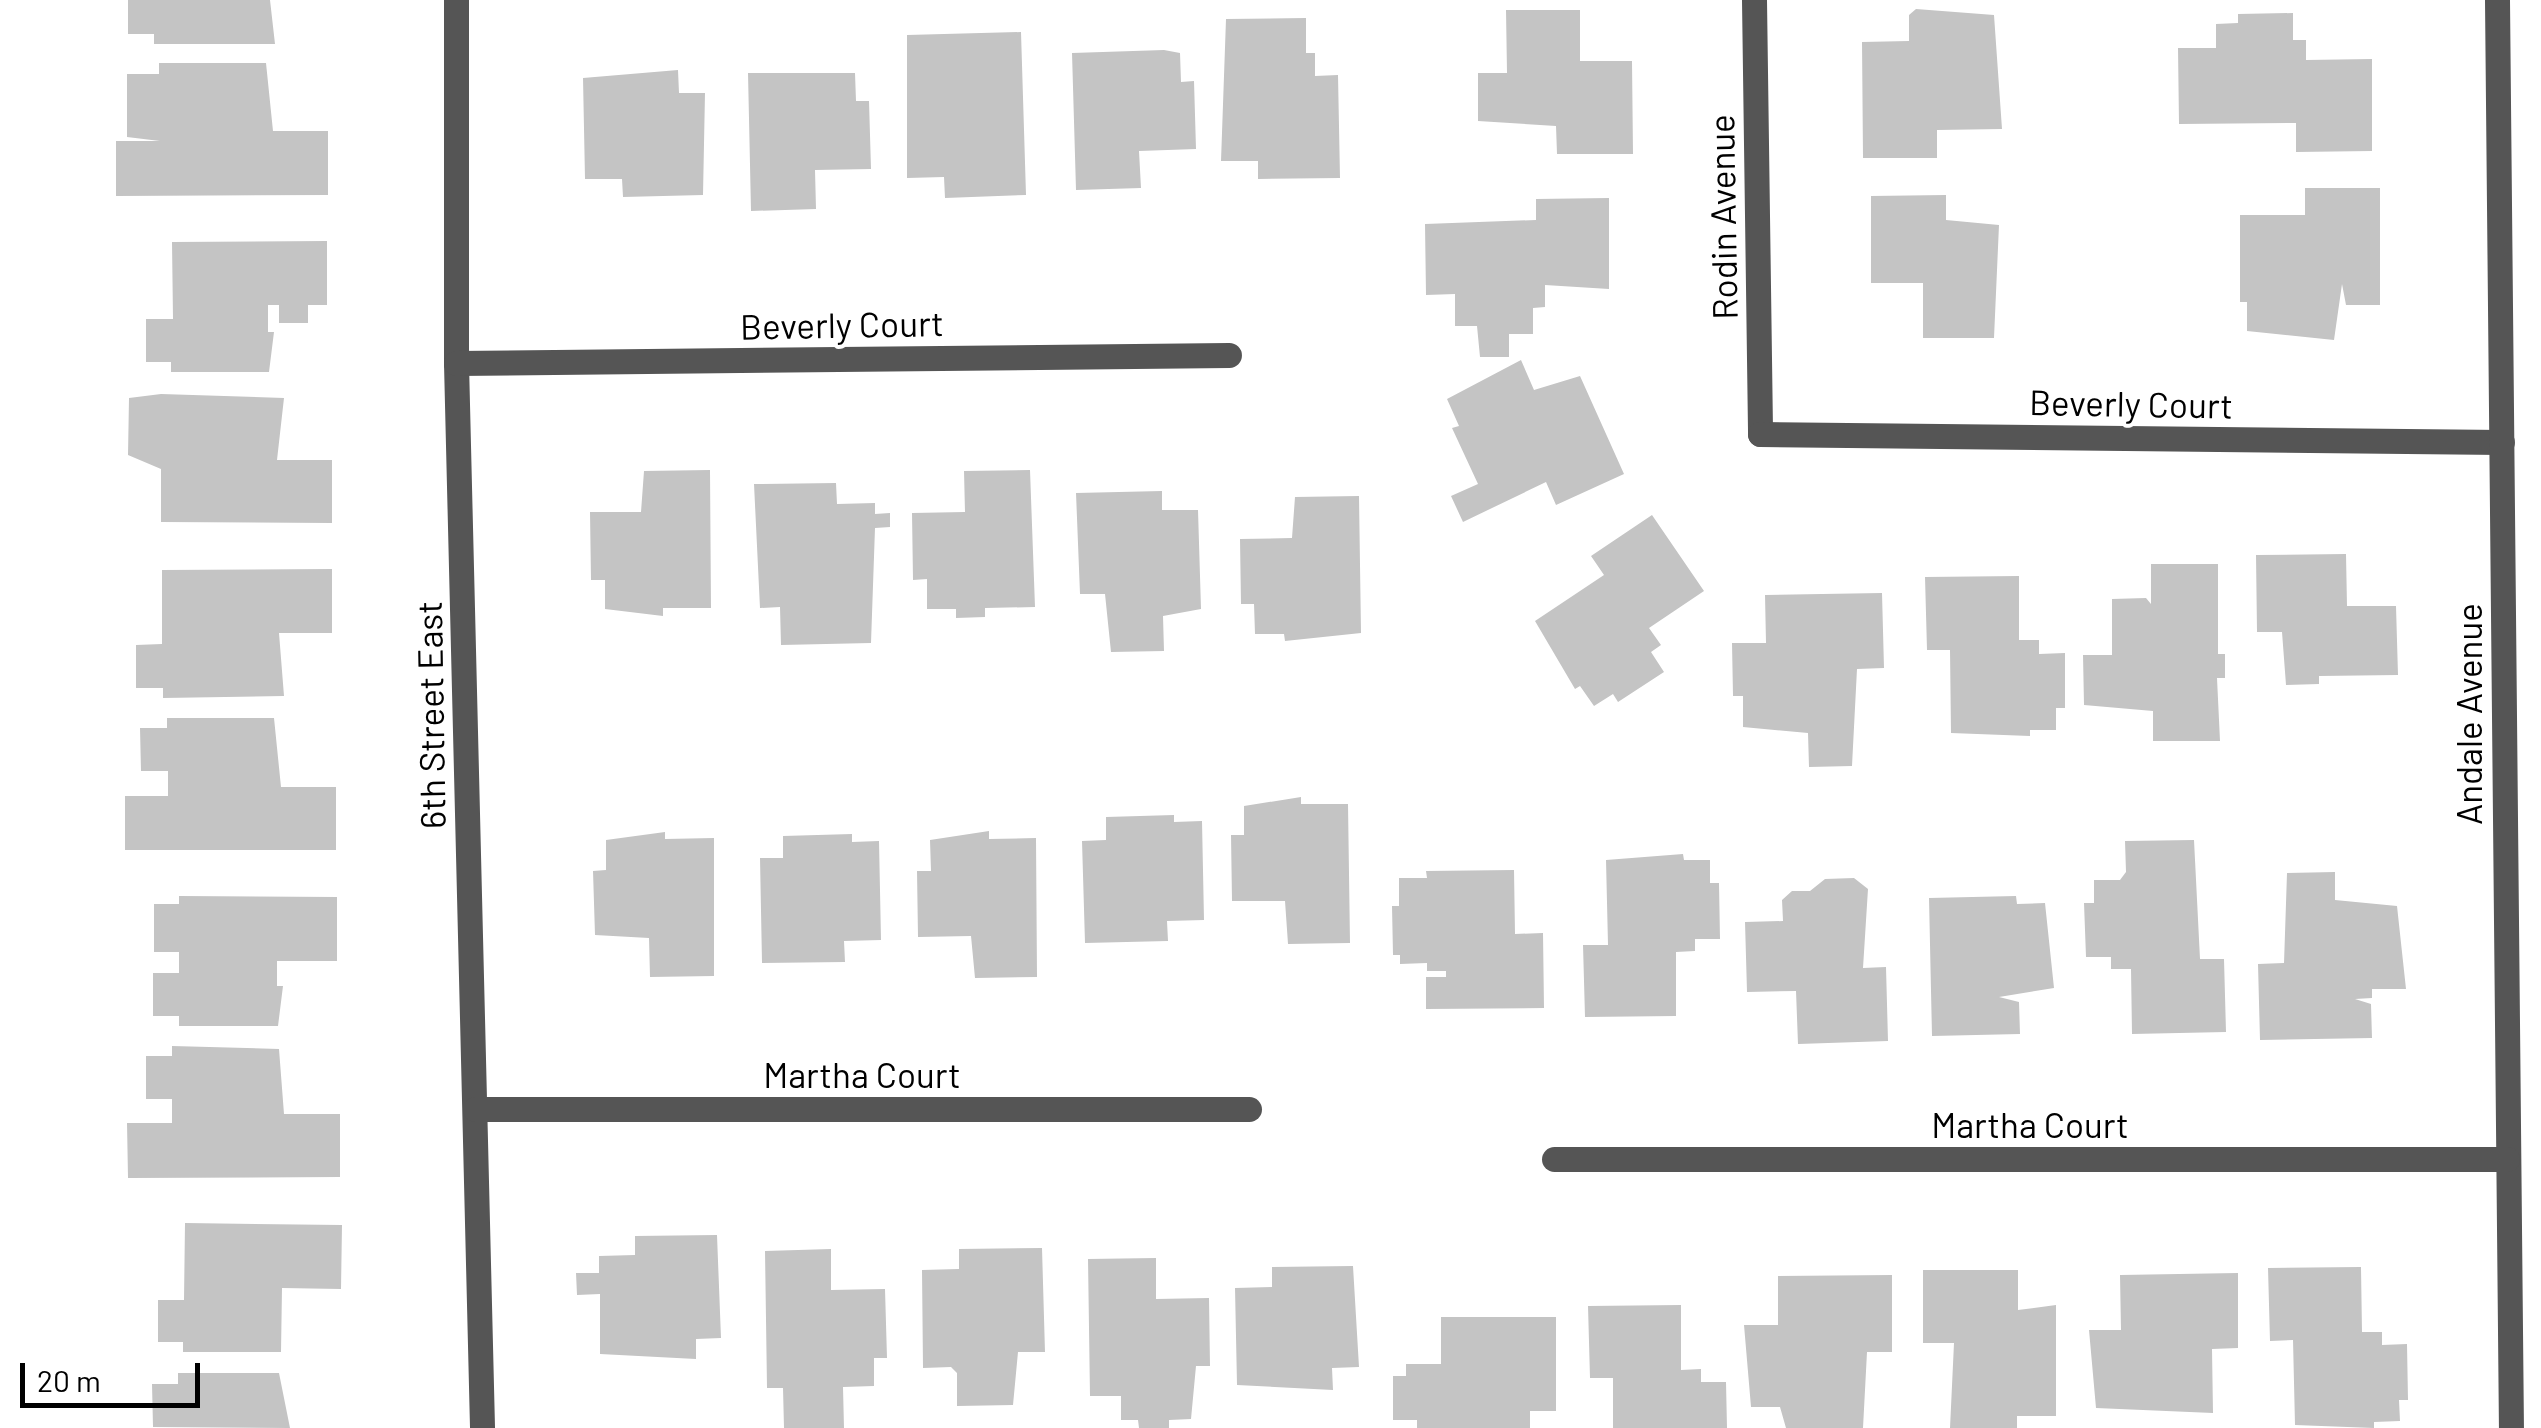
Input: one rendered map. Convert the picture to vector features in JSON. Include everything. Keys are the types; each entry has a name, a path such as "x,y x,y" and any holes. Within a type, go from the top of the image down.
{"street":[{"name":"6th Street East","path":"456,0 456,362 482,1428"},
{"name":"Rodin Avenue","path":"1754,0 1760,434"},
{"name":"Andale Avenue","path":"2497,0 2511,1428"},
{"name":"Beverly Court","path":"456,362 1229,354"},
{"name":"Beverly Court","path":"1760,434 2502,442"},
{"name":"Martha Court","path":"475,1109 1248,1109"},
{"name":"Martha Court","path":"1554,1159 2506,1159"}],"building":[{"path":"128,0 270,0 275,44 154,44 154,34 128,34"},
{"path":"1916,9 1994,15 2002,129 1937,130 1937,158 1863,158 1862,42 1909,41 1909,15"},
{"path":"1506,10 1580,10 1580,61 1632,61 1633,154 1557,154 1556,126 1478,121 1478,73 1507,73"},
{"path":"2293,13 2293,40 2306,40 2306,60 2372,59 2372,151 2296,152 2296,123 2179,124 2178,48 2216,48 2216,24 2238,23 2238,14"},
{"path":"1306,18 1306,53 1315,53 1315,76 1338,75 1340,178 1258,179 1258,161 1221,161 1226,19"},
{"path":"1021,32 1026,195 945,198 944,177 907,178 907,35"},
{"path":"1072,53 1180,53 1181,82 1194,81 1196,149 1139,151 1141,188 1076,190"},
{"path":"159,63 266,63 273,131 328,131 328,195 116,196 116,141 160,141 127,137 127,74 159,74"},
{"path":"678,70 679,93 705,93 703,195 623,197 622,179 585,179 583,78"},
{"path":"748,73 855,73 856,101 869,101 871,169 815,170 816,209 751,211"},
{"path":"2305,188 2380,188 2380,305 2346,305 2342,284 2334,340 2247,331 2247,302 2240,302 2240,215 2305,215"},
{"path":"1946,195 1946,220 1999,225 1994,338 1923,338 1923,283 1871,283 1871,196"},
{"path":"1609,198 1609,289 1545,285 1545,307 1533,308 1533,334 1509,334 1509,357 1480,357 1477,326 1455,326 1455,294 1426,295 1425,224 1536,220 1536,199"},
{"path":"327,241 327,305 308,305 308,323 279,323 279,305 268,305 268,332 274,332 269,372 171,372 171,362 146,362 146,319 173,319 172,242"},
{"path":"1521,360 1534,390 1580,376 1624,474 1556,505 1546,482 1463,522 1451,496 1478,484 1452,428 1459,426 1447,399"},
{"path":"161,394 284,398 277,460 332,460 332,523 161,522 161,469 128,455 129,398"},
{"path":"710,470 711,608 663,608 663,616 605,609 605,580 591,580 590,512 641,512 644,471"},
{"path":"1030,470 1035,607 985,608 985,617 956,618 956,609 927,609 927,579 913,580 912,513 965,512 964,471"},
{"path":"836,483 837,504 875,503 875,514 890,513 890,527 875,528 871,643 781,645 780,607 760,608 754,484"},
{"path":"1162,491 1162,510 1198,510 1201,609 1163,616 1164,651 1111,652 1105,594 1080,594 1076,493"},
{"path":"1359,496 1361,633 1285,641 1284,634 1255,634 1254,604 1241,604 1240,539 1292,538 1295,497"},
{"path":"1652,515 1704,591 1649,628 1661,645 1651,652 1664,672 1618,702 1613,694 1594,706 1580,686 1575,689 1535,621 1604,575 1591,556"},
{"path":"2346,554 2347,606 2396,606 2398,675 2319,676 2319,684 2286,685 2282,632 2257,632 2256,555"},
{"path":"2151,564 2218,564 2218,654 2225,654 2225,678 2217,678 2220,741 2153,741 2153,711 2084,705 2083,655 2112,655 2112,599 2146,598 2151,604"},
{"path":"332,569 332,633 279,633 284,696 163,698 163,688 136,688 136,645 162,644 162,570"},
{"path":"2019,576 2019,640 2039,640 2039,654 2065,653 2065,708 2056,708 2056,730 2030,730 2030,736 1951,733 1950,650 1927,650 1925,577"},
{"path":"1882,593 1884,668 1857,669 1852,766 1809,767 1808,733 1743,727 1743,696 1733,696 1732,643 1766,643 1765,595"},
{"path":"167,718 274,718 281,787 336,787 336,850 125,850 125,796 168,796 168,771 141,771 140,728 167,728"},
{"path":"1301,797 1301,804 1348,804 1350,943 1288,944 1285,901 1232,901 1231,835 1244,835 1244,806"},
{"path":"1174,815 1174,822 1202,821 1204,920 1167,921 1168,941 1085,943 1082,841 1106,840 1106,817"},
{"path":"989,831 989,839 1036,838 1037,977 975,978 971,936 918,937 917,871 931,871 930,840"},
{"path":"665,832 665,839 714,838 714,976 650,977 649,938 595,935 593,871 606,870 606,840"},
{"path":"852,834 852,842 879,841 881,940 844,941 845,962 762,963 760,858 783,858 783,836"},
{"path":"2194,840 2200,959 2224,959 2226,1032 2132,1034 2131,969 2111,969 2111,957 2086,957 2084,903 2094,903 2094,880 2120,880 2126,872 2125,841"},
{"path":"1683,854 1684,860 1710,860 1710,883 1719,883 1720,939 1695,939 1695,951 1676,952 1676,1016 1585,1017 1583,945 1608,945 1606,860"},
{"path":"1514,870 1515,934 1543,933 1544,1008 1426,1009 1426,977 1446,977 1446,971 1427,971 1427,963 1400,964 1400,955 1393,955 1392,906 1399,906 1399,878 1427,878 1426,871"},
{"path":"2335,872 2335,900 2397,906 2406,989 2372,989 2372,998 2355,999 2371,1004 2372,1038 2260,1040 2258,964 2284,963 2287,873"},
{"path":"1854,878 1868,889 1863,968 1886,967 1888,1041 1798,1044 1796,991 1747,992 1745,922 1783,921 1782,900 1792,891 1810,891 1825,879"},
{"path":"179,896 337,897 337,961 277,961 277,986 283,986 278,1026 179,1026 179,1016 153,1016 153,973 179,973 179,952 154,952 154,904 179,904"},
{"path":"2016,896 2017,904 2045,903 2054,988 1999,997 2019,1002 2020,1034 1932,1036 1929,898"},
{"path":"172,1046 279,1049 284,1114 340,1114 340,1177 128,1178 127,1123 172,1123 172,1099 146,1099 146,1056 172,1056"},
{"path":"185,1223 342,1225 341,1289 282,1288 281,1352 183,1352 183,1342 158,1342 158,1300 184,1300"},
{"path":"717,1235 721,1338 696,1339 696,1359 600,1354 600,1294 577,1295 576,1273 599,1273 599,1256 635,1255 635,1236"},
{"path":"1042,1248 1045,1352 1018,1352 1013,1405 957,1406 957,1373 951,1367 923,1368 922,1270 959,1269 959,1249"},
{"path":"831,1249 831,1290 885,1289 887,1358 874,1358 874,1386 843,1387 844,1428 784,1428 783,1388 767,1388 765,1251"},
{"path":"1156,1258 1156,1299 1209,1298 1210,1366 1196,1366 1191,1419 1169,1420 1169,1428 1139,1428 1138,1420 1121,1420 1121,1396 1090,1396 1088,1259"},
{"path":"1353,1266 1359,1367 1332,1368 1333,1390 1237,1385 1235,1288 1272,1287 1272,1267"},
{"path":"2361,1267 2362,1332 2382,1332 2382,1345 2407,1344 2408,1400 2399,1400 2400,1421 2374,1422 2374,1428 2295,1425 2293,1340 2270,1341 2268,1268"},
{"path":"1923,1270 2018,1270 2018,1310 2056,1305 2056,1416 2017,1416 2017,1428 1950,1428 1954,1343 1923,1343"},
{"path":"2238,1273 2238,1348 2212,1349 2213,1413 2096,1408 2089,1330 2121,1330 2120,1275"},
{"path":"1892,1275 1892,1352 1867,1352 1863,1428 1786,1428 1780,1407 1751,1407 1744,1325 1778,1325 1778,1276"},
{"path":"1681,1305 1681,1370 1701,1369 1701,1382 1726,1382 1727,1428 1613,1428 1613,1378 1590,1378 1588,1306"},
{"path":"1441,1317 1556,1317 1556,1411 1530,1411 1530,1428 1417,1428 1417,1420 1393,1420 1393,1376 1406,1376 1406,1364 1441,1364"},
{"path":"178,1373 279,1373 290,1428 153,1427 152,1384 178,1384"}]}
